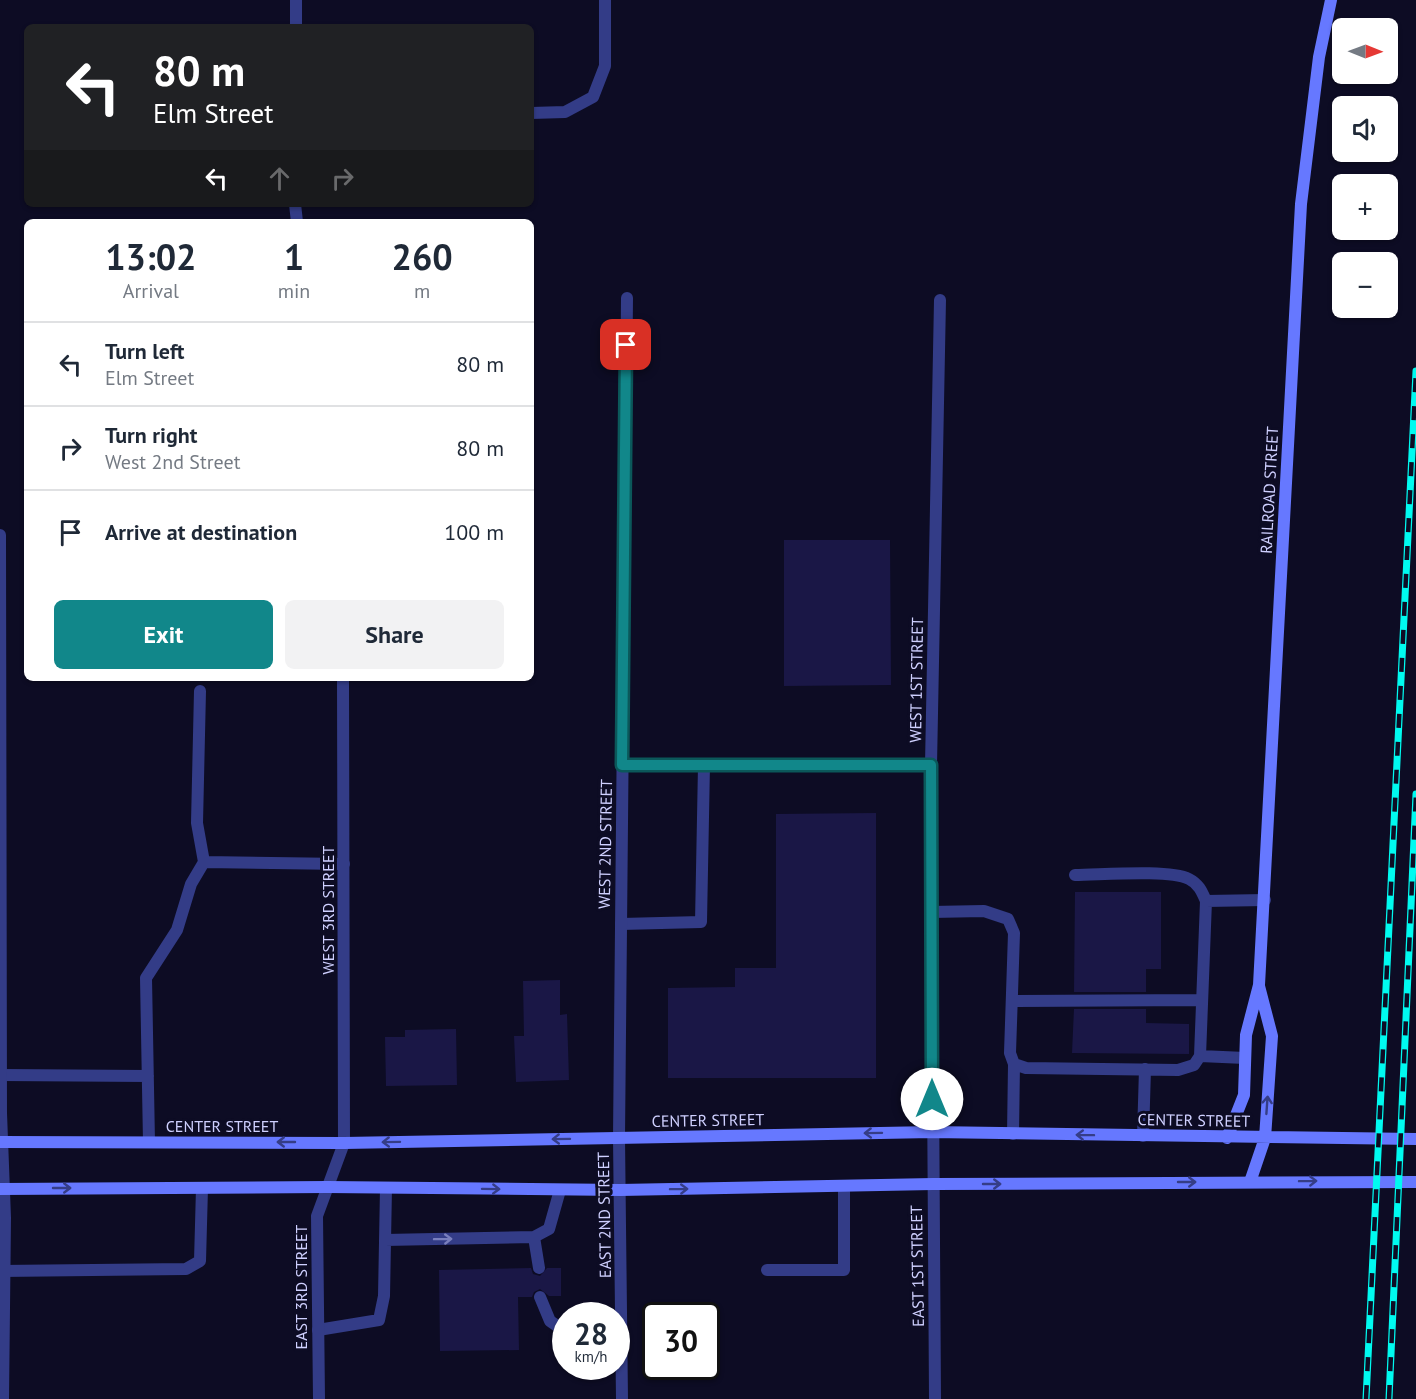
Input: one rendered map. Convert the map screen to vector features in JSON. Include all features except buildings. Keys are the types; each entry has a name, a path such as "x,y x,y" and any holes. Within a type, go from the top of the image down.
{"main road":[{"name":"RAILROAD STREET","path":"1227,1138 1244,1095 1246,1035 1259,985 1301,204 1318,57 1331,0"},
{"name":"RAILROAD STREET","path":"1250,1182 1264,1138 1272,1036 1259,985"},
{"name":"CENTER STREET","path":"1,1142 344,1143 932,1132 1416,1139"},
{"path":"2,1189 327,1187 620,1190 933,1184 1416,1182"}],"street":[{"path":"296,0 296,24"},
{"path":"534,112 564,112 593,97 604,66 605,0"},
{"name":"WEST 2ND STREET","path":"619,1138 627,298"},
{"name":"WEST 1ST STREET","path":"932,1132 931,765 940,300"},
{"path":"0,535 3,1399"},
{"name":"WEST 3RD STREET","path":"343,681 344,1143"},
{"path":"149,1142 146,978 177,930 191,884 204,862 197,823 200,691"},
{"path":"622,765 931,765"},
{"path":"621,924 701,922 704,765"},
{"path":"204,862 344,864"},
{"path":"1014,1064 1026,1068 1178,1070 1194,1065 1200,1056 1206,901 1201,889 1189,879 1173,874 1075,875"},
{"path":"1206,901 1265,900"},
{"path":"931,912 984,911 1008,919 1014,933 1010,1053 1014,1064 1013,1134"},
{"path":"1012,1001 1202,1000"},
{"path":"1200,1056 1245,1058"},
{"path":"1143,1136 1145,1069"},
{"path":"1,1075 148,1076"},
{"name":"EAST 1ST STREET","path":"932,1132 935,1399"},
{"name":"EAST 2ND STREET","path":"619,1138 619,1302"},
{"name":"EAST 3RD STREET","path":"319,1399 317,1216 344,1143"},
{"path":"767,1270 844,1270 844,1186"},
{"path":"2,1271 186,1269 194,1266 200,1261 202,1188"},
{"path":"318,1330 379,1320 384,1296 386,1188"},
{"path":"385,1240 534,1237 549,1229 560,1190"},
{"path":"534,1237 539,1268"},
{"path":"540,1297 552,1322"},
{"name":"EAST 2ND STREET","path":"621,1380 622,1399"}],"railway":[{"path":"1366,1399 1416,371"},
{"path":"1389,1399 1416,794"}],"route":[{"path":"626,345 622,765 931,765 932,1099"}]}
